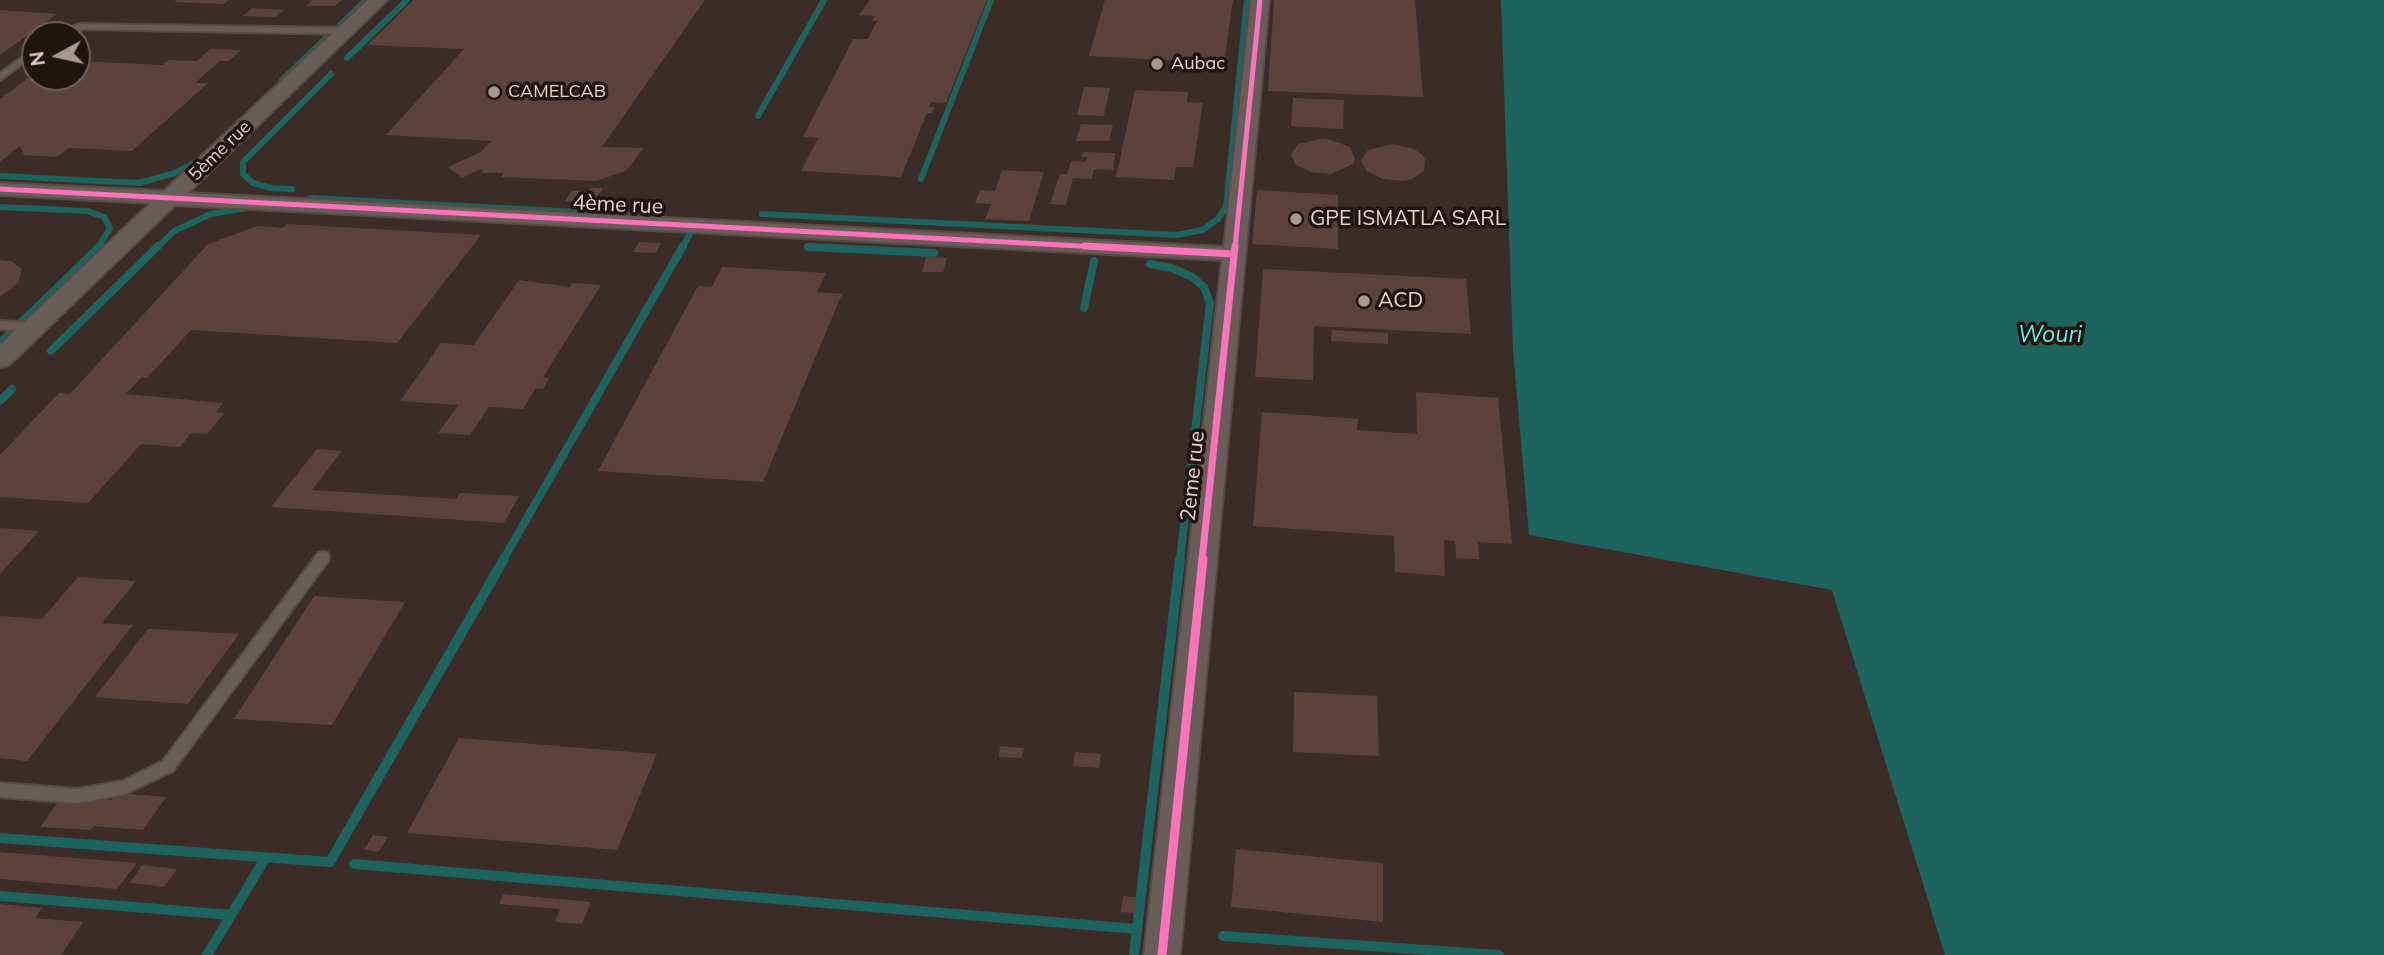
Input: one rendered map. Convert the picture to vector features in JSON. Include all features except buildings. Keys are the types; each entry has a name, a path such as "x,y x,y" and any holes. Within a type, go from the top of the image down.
{"street":[{"name":"5ème rue","path":"0,359 378,0"},
{"name":"2eme rue","path":"1161,955 1260,0"},
{"name":"4ème rue","path":"0,190 1234,254"}],"lane":[{"path":"91,26 346,31"},
{"path":"0,77 21,61"},
{"path":"0,325 33,327"},
{"path":"0,790 77,796 125,787 168,766 323,557"}],"water":[{"name":"Wouri","path":"1501,0 2384,0 2384,955 1945,955 1832,590 1529,535 1513,350"}],"waterway":[{"path":"340,25 366,0"},
{"path":"347,58 407,0"},
{"path":"758,116 824,0"},
{"path":"921,179 991,0"},
{"path":"762,214 1177,235 1202,230 1218,219 1226,207 1247,0"},
{"path":"282,80 326,38"},
{"path":"292,189 271,188 253,183 243,174 243,162 331,74"},
{"path":"0,176 139,183 175,173 202,158"},
{"path":"310,198 655,216"},
{"path":"0,207 88,211 104,217 110,228 98,248"},
{"path":"157,248 174,231 211,214 248,208"},
{"path":"682,248 692,230 685,230"},
{"path":"51,351 158,246"},
{"path":"503,560 683,246"},
{"path":"827,248 808,247 934,253"},
{"path":"0,343 98,248"},
{"path":"1084,308 1094,261"},
{"path":"1150,264 1172,268 1192,277 1204,287 1210,303 1180,560"},
{"path":"0,401 12,389"},
{"path":"266,857 330,862 504,559"},
{"path":"1134,955 1180,559"},
{"path":"0,838 266,857"},
{"path":"207,955 266,857"},
{"path":"354,864 1137,929"},
{"path":"0,896 231,915"},
{"path":"1223,936 1499,955"}],"cycle path":[{"path":"1162,955 1260,0"},
{"path":"0,189 1234,254"}],"place":[{"name":"Aubac","path":"1157,64"},
{"name":"CAMELCAB","path":"494,92"},
{"name":"GPE ISMATLA SARL","path":"1296,219"},
{"name":"ACD","path":"1364,301"}]}
